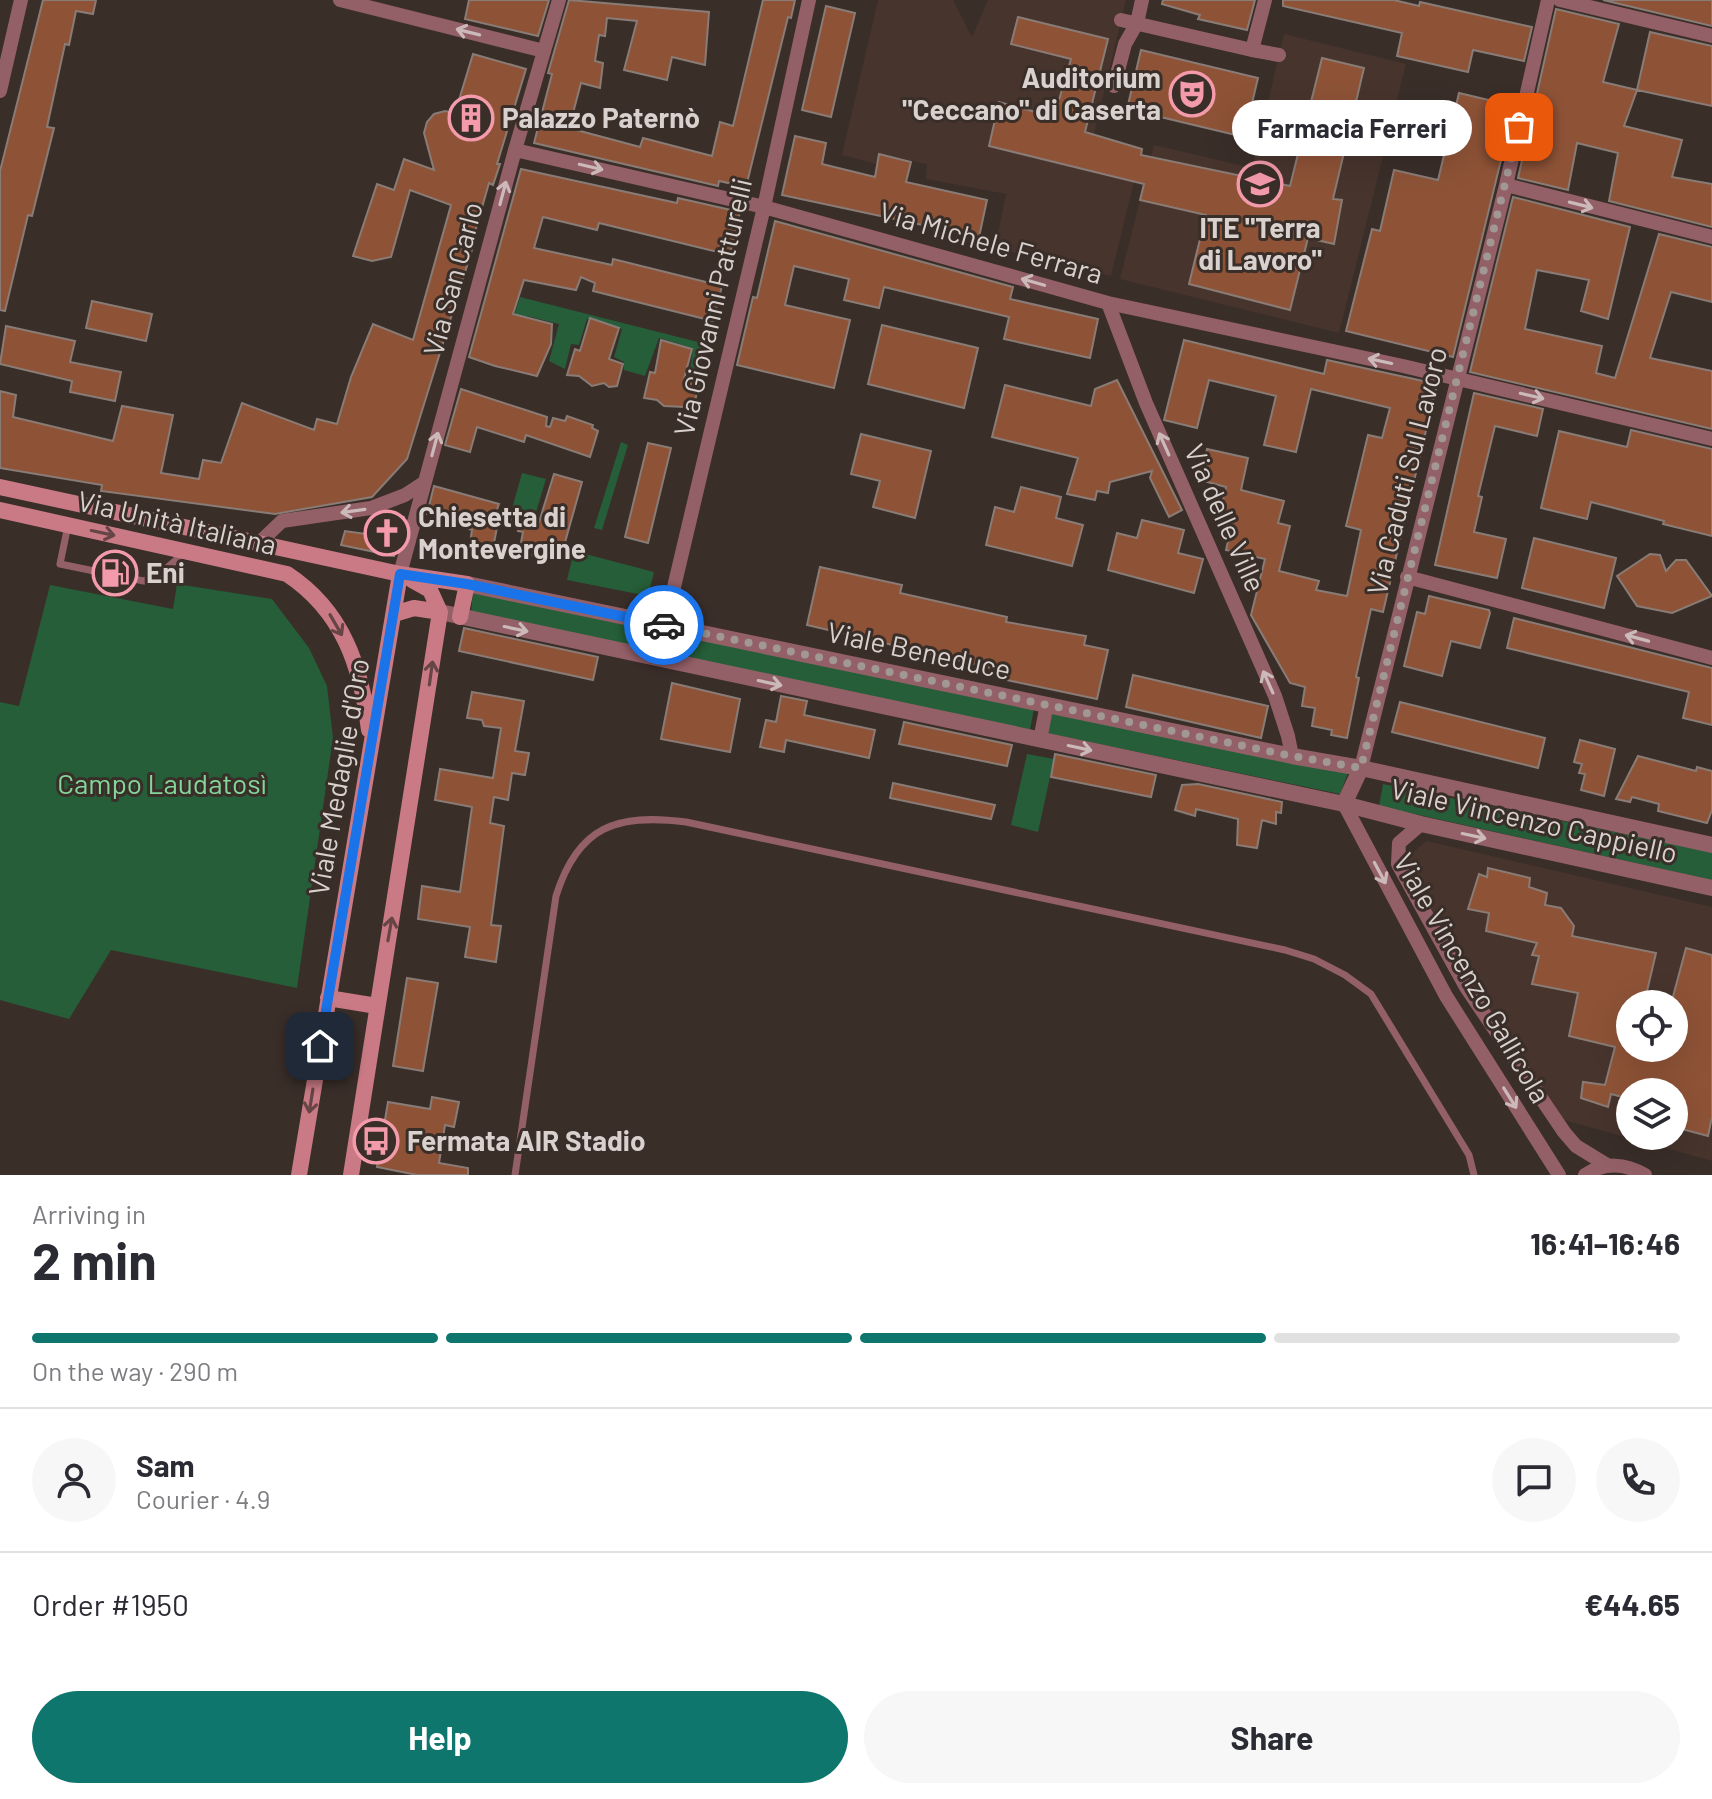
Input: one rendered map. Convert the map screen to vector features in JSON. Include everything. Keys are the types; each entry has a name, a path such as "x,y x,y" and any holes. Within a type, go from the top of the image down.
{"main road":[{"name":"Via Unità Italiana","path":"0,487 400,574 467,584"},
{"name":"Via Unità Italiana","path":"0,510 287,574 318,598 336,622 358,668 371,748"},
{"path":"351,1175 440,612 430,590 400,574"},
{"name":"Viale Medaglie d'Oro","path":"299,1175 400,574"},
{"path":"460,617 467,584"},
{"path":"394,613 414,608 440,612"},
{"path":"328,998 377,1006"}],"street":[{"path":"0,91 21,0"},
{"path":"340,0 544,51"},
{"name":"Via San Carlo","path":"400,574 559,0"},
{"name":"Via Giovanni Patturelli","path":"665,625 764,207 809,0"},
{"path":"1114,86 1125,44 1137,23 1142,0"},
{"path":"1252,50 1265,0"},
{"name":"Via Caduti Sul Lavoro","path":"1361,768 1506,185 1548,0"},
{"path":"1560,0 1712,36"},
{"path":"1121,20 1279,55"},
{"name":"Via Michele Ferrara","path":"515,150 764,207 1108,303 1712,439"},
{"path":"1506,185 1712,237"},
{"name":"Via delle Ville","path":"1108,303 1146,403 1275,696 1292,756"},
{"path":"258,544 282,521 371,508 405,495 425,482"},
{"path":"1407,577 1712,658"},
{"name":"Viale Beneduce","path":"467,584 1361,768"},
{"path":"440,612 1344,804 1361,768"},
{"path":"1040,740 1047,704"},
{"name":"Viale Vincenzo Cappiello","path":"1361,768 1712,845"},
{"name":"Viale Vincenzo Cappiello","path":"1344,804 1712,888"},
{"name":"Viale Vincenzo Gallicola","path":"1344,804 1446,996 1559,1175"},
{"name":"Viale Vincenzo Gallicola","path":"1421,824 1399,843 1398,864 1466,987 1576,1146 1607,1165 1627,1167 1645,1175"},
{"path":"1585,1175 1607,1165"}],"lane":[{"path":"68,525 60,564 104,573"},
{"path":"122,577 144,581 161,573 185,551"},
{"path":"515,1175 556,896 565,870 578,849 597,831 626,821 655,818 686,822 1285,950 1314,959 1345,975 1371,994 1469,1155 1474,1175"}],"shaded area":[{"path":"878,0 953,0 972,37 988,0 1126,0 1094,134 1142,149 1111,276 995,248 1006,194 926,179 927,164 880,154 877,164 842,155"},
{"name":"ITE \"Terra di Lavoro\"","path":"1284,34 1406,64 1339,333 1120,279 1154,145 1252,168"},
{"path":"1427,841 1712,907 1712,1161 1672,1150 1688,1150 1688,1078 1616,1078 1616,1134 1553,1117 1398,864"}],"green space":[{"path":"520,297 702,343 695,380 689,378 693,348 659,338 645,376 624,370 624,362 614,357 622,329 587,319 579,345 571,344 565,369 549,361 559,324 527,316 518,338 508,336"},
{"path":"621,442 628,445 602,530 594,528"},
{"path":"522,473 546,479 531,529 508,523"},
{"path":"574,551 654,572 648,596 567,580"},
{"name":"Campo Laudatosì","path":"177,584 272,599 309,648 327,686 333,738 297,988 111,950 69,1019 0,1000 0,702 19,706 50,585 173,609"},
{"path":"473,593 1034,708 1030,730 471,612"},
{"path":"1053,712 1348,773 1340,794 1046,733"},
{"path":"1027,754 1054,759 1038,832 1011,825"},
{"path":"1383,784 1712,852 1712,880 1379,806"}],"building":[{"path":"43,0 96,0 93,14 76,11 69,45 65,44 47,127 54,128 32,216 28,215 5,311 0,310 0,171"},
{"path":"469,0 549,0 538,36 465,19"},
{"path":"569,0 709,12 705,65 672,57 667,80 624,70 637,21 607,18 605,36 599,35 595,61 603,63 600,88 581,83 569,128 640,147 643,138 712,156 720,122 733,126 763,0 795,0 791,18 788,17 746,187 719,181 718,186 534,143 552,74 548,73"},
{"path":"1163,0 1255,0 1247,30 1198,19 1200,15 1162,4"},
{"path":"1283,0 1394,0 1419,6 1420,2 1532,27 1524,61 1473,50 1468,72 1397,56 1402,33 1283,6"},
{"path":"1603,0 1712,0 1712,26"},
{"path":"826,6 855,13 831,117 802,110"},
{"path":"1556,9 1619,24 1603,82 1637,90 1624,126 1682,140 1672,177 1712,184 1712,227 1609,201 1618,153 1577,143 1568,190 1518,178"},
{"path":"1018,17 1108,39 1085,132 1142,149 1141,155 1290,186 1322,58 1364,68 1333,199 1342,200 1334,244 1308,238 1290,310 1189,284 1206,215 1140,200 1144,184 989,146 999,102 1054,117 1071,59 1011,44"},
{"path":"1650,32 1712,46 1712,106 1637,90"},
{"name":"Auditorium \"Ceccano\" di Caserta","path":"1141,50 1258,78 1244,137 1127,109"},
{"path":"473,54 526,69 497,164 500,164 493,185 489,183 475,240 407,459 372,497 275,514 101,491 102,485 0,468 0,391 16,395 13,417 113,441 122,406 173,415 161,473 199,479 203,460 221,463 242,403 314,430 317,419 337,424 351,377 373,324 413,340 451,205 410,190 391,257 372,261 353,256 377,184 394,190 404,159 434,170 424,133 427,122 434,114 445,111 455,113"},
{"path":"1459,93 1514,106 1509,127 1491,123 1486,144 1501,160 1453,357 1346,331 1372,229 1380,231 1394,170 1438,180"},
{"path":"795,136 826,143 822,164 875,177 879,154 911,162 906,182 987,200 979,237 782,195"},
{"path":"521,169 677,203 678,198 740,212 730,255 599,223 597,230 543,217 534,248 612,265 613,259 722,286 713,321 593,291 595,283 581,277 576,290 524,280 513,314 552,324 551,344 537,376 469,357"},
{"path":"1513,197 1630,227 1608,319 1581,311 1589,280 1537,270 1525,329 1602,346 1596,373 1615,378 1659,234 1712,247 1712,302 1671,292 1650,358 1712,371 1712,429 1470,372"},
{"path":"775,221 1013,287 1010,299 1098,319 1090,358 1004,339 1009,317 884,287 879,308 844,300 849,279 794,266 785,305 850,320 834,388 737,365"},
{"path":"92,301 152,314 146,341 86,328"},
{"path":"590,318 619,328 609,359 623,364 617,386 609,387 604,383 592,386 579,376 567,375 575,349 580,351"},
{"path":"882,325 978,348 964,408 868,384"},
{"path":"6,326 75,341 70,362 121,372 115,401 70,392 72,381 0,364"},
{"path":"661,340 692,349 684,379 699,383 692,415 685,407 664,406 657,400 644,398 650,372 655,373"},
{"path":"1184,340 1324,374 1327,360 1437,384 1383,612 1371,609 1347,738 1331,735 1332,730 1312,726 1315,708 1302,706 1305,687 1290,683 1251,615 1265,559 1226,550 1232,524 1218,521 1226,487 1200,480 1207,449 1248,458 1241,490 1284,501 1278,523 1290,526 1279,571 1319,581 1316,590 1347,596 1361,530 1346,526 1368,435 1382,438 1390,408 1311,389 1296,452 1264,445 1276,396 1209,380 1197,428 1164,420"},
{"path":"1117,380 1182,510 1169,517 1150,478 1152,471 1110,482 1108,493 1097,491 1095,500 1067,494 1078,458 992,437 1005,385 1091,406 1095,389"},
{"path":"461,389 547,417 546,426 550,427 553,418 565,421 567,416 593,425 592,428 598,431 590,457 526,435 524,442 477,427 470,452 445,445"},
{"path":"1474,393 1543,409 1537,436 1495,426 1478,496 1482,497 1474,532 1506,539 1497,578 1435,565"},
{"path":"1631,430 1712,449 1712,536 1591,502 1587,519 1541,508 1559,431 1627,447"},
{"path":"861,434 931,451 915,518 873,507 880,481 851,474"},
{"path":"648,443 671,448 648,543 625,537"},
{"path":"554,474 582,482 560,560 519,553 523,532 518,531 523,517 539,522"},
{"path":"434,486 499,504 495,515 499,517 493,548 470,543 472,530 427,514"},
{"path":"1021,487 1061,497 1056,518 1083,525 1072,566 986,545 995,507 1014,512"},
{"name":"Chiesetta di Montevergine","path":"385,513 404,517 394,556 341,545 345,531 373,535 377,516"},
{"path":"1142,520 1184,530 1178,553 1203,559 1194,593 1108,570 1117,533 1137,538"},
{"path":"1534,538 1616,558 1604,608 1522,588"},
{"path":"1650,554 1660,555 1666,571 1676,560 1686,560 1712,596 1672,613 1637,606 1617,576"},
{"path":"107,560 125,563 124,571 116,575 121,585 103,582 110,574 105,567"},
{"path":"820,567 902,585 900,593 1007,617 1006,622 1086,636 1084,645 1108,650 1097,699 1002,679 1004,671 807,625"},
{"path":"1429,596 1489,610 1490,613 1480,648 1451,641 1442,676 1404,666 1417,612 1425,614"},
{"path":"1514,618 1712,668 1712,725 1683,718 1689,692 1507,648"},
{"path":"464,628 598,657 593,680 459,651"},
{"path":"1133,675 1268,706 1261,738 1126,707"},
{"path":"672,683 740,699 730,752 661,739"},
{"path":"472,692 524,701 515,751 529,753 525,775 512,773 508,800 494,797 490,823 504,826 491,925 501,926 496,962 465,957 470,927 418,919 422,886 460,892 472,807 435,800 440,769 493,778 501,728 484,726 482,720 467,718"},
{"path":"781,696 807,701 804,715 875,730 869,758 786,740 784,752 760,747 766,720 776,722"},
{"path":"1400,702 1545,738 1538,768 1392,732"},
{"path":"904,722 1012,745 1007,766 899,744"},
{"path":"1580,740 1615,749 1604,796 1581,790 1585,774 1579,773 1582,764 1574,762"},
{"path":"1055,754 1156,775 1151,797 1051,777"},
{"path":"1638,756 1696,771 1697,767 1712,771 1712,810 1707,823 1658,811 1659,804 1632,797 1630,802 1616,799"},
{"path":"893,783 995,805 991,819 890,798"},
{"path":"1198,784 1282,802 1281,813 1276,812 1276,824 1262,820 1257,848 1237,845 1238,819 1196,809 1195,816 1175,810 1182,785"},
{"path":"1488,868 1530,878 1529,887 1547,893 1545,905 1561,908 1574,926 1572,936 1656,953 1647,990 1616,990 1616,1062 1688,1062 1688,990 1675,990 1686,948 1712,955 1712,1117 1708,1136 1688,1131 1688,1078 1616,1078 1616,1095 1611,1094 1608,1107 1581,1098 1583,1082 1605,1085 1615,1047 1569,1036 1578,993 1532,984 1539,956 1532,955 1537,943 1486,931 1489,913 1468,909 1479,874 1487,877"},
{"path":"407,978 438,983 423,1071 393,1066"},
{"path":"432,1097 459,1102 454,1127 445,1125 439,1163 468,1168 468,1175 417,1175 377,1167 388,1102 430,1109"}],"way so far":[{"path":"664,625 1361,768 1519,127"}],"place":[{"name":"Auditorium \"Ceccano\" di Caserta","path":"1192,94"},
{"name":"Palazzo Paternò","path":"471,118"},
{"name":"Farmacia Ferreri","path":"1519,127"},
{"name":"ITE \"Terra di Lavoro\"","path":"1260,184"},
{"name":"Chiesetta di Montevergine","path":"387,533"},
{"name":"Eni","path":"115,573"},
{"name":"Fermata AIR Stadio","path":"376,1141"}],"route":[{"path":"320,1046 400,574 467,584 664,625"}]}
